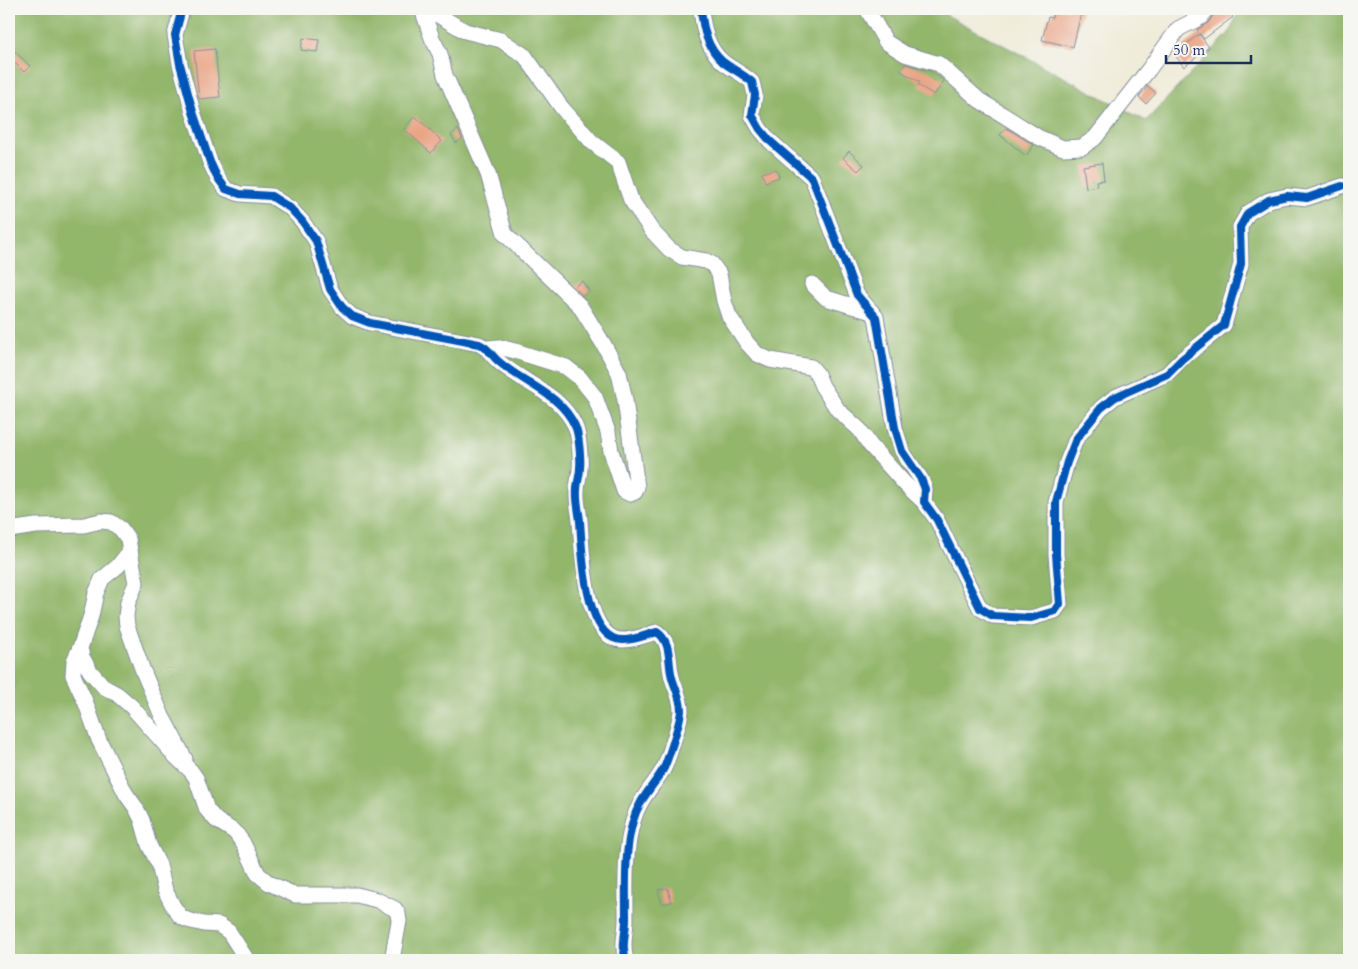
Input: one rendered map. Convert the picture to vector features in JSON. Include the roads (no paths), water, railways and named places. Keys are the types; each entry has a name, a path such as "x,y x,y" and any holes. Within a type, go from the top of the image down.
{"street":[{"path":"182,9 175,35 180,64 192,112 210,162 226,189 240,194 271,196 290,208 316,241 330,289 342,307 352,316 370,323 479,344 488,348 499,347 566,367 580,378 595,397 608,432 611,451 624,491 630,494 635,492 637,487 628,419 619,374 580,306 505,234 488,174 446,75 440,54 422,9"},
{"path":"422,9 433,12 465,31 501,40 525,56 562,108 592,142 618,162 632,200 652,232 669,249 682,256 712,264 719,274 729,316 747,343 757,354 770,360 811,367 838,410 860,430 905,484 924,502 937,520 980,608 993,616 1031,618 1055,611 1060,604 1056,554 1056,502 1076,438 1101,408 1115,397 1167,374 1182,359 1224,325 1241,264 1240,227 1248,213 1269,200 1287,196 1307,198 1342,186"},
{"path":"701,9 704,32 713,52 723,62 752,82 755,94 752,115 760,129 770,141 812,178 858,295 876,317 895,428 902,451 921,479 925,489 924,502"},
{"path":"867,9 886,42 905,54 940,64 979,100 1038,138 1063,148 1082,147 1095,138 1149,69 1178,28 1202,17 1206,9"},
{"path":"812,284 826,298 872,312"},
{"path":"488,348 496,360 519,378 565,407 576,428 580,467 576,491 580,546 594,616 606,633 614,639 630,639 657,632 663,636 668,648 671,674 680,698 681,711 664,768 641,801 633,821 627,861 626,921 623,942 626,960"},
{"path":"9,530 36,526 84,525 101,521 110,522 121,529 128,539 136,583 128,602 127,626 140,664 162,716 192,771 207,810 216,820 235,832 243,843 258,874 269,883 295,895 357,895 376,900 395,909 398,914 398,921 392,960"},
{"path":"130,551 118,566 102,579 96,593 91,616 74,661 73,675 99,740 126,794 142,820 149,845 159,865 165,890 173,906 180,916 187,920 219,925 229,932 247,960"},
{"path":"80,648 82,657 90,671 104,687 117,694 131,706 176,757 192,771"}]}
